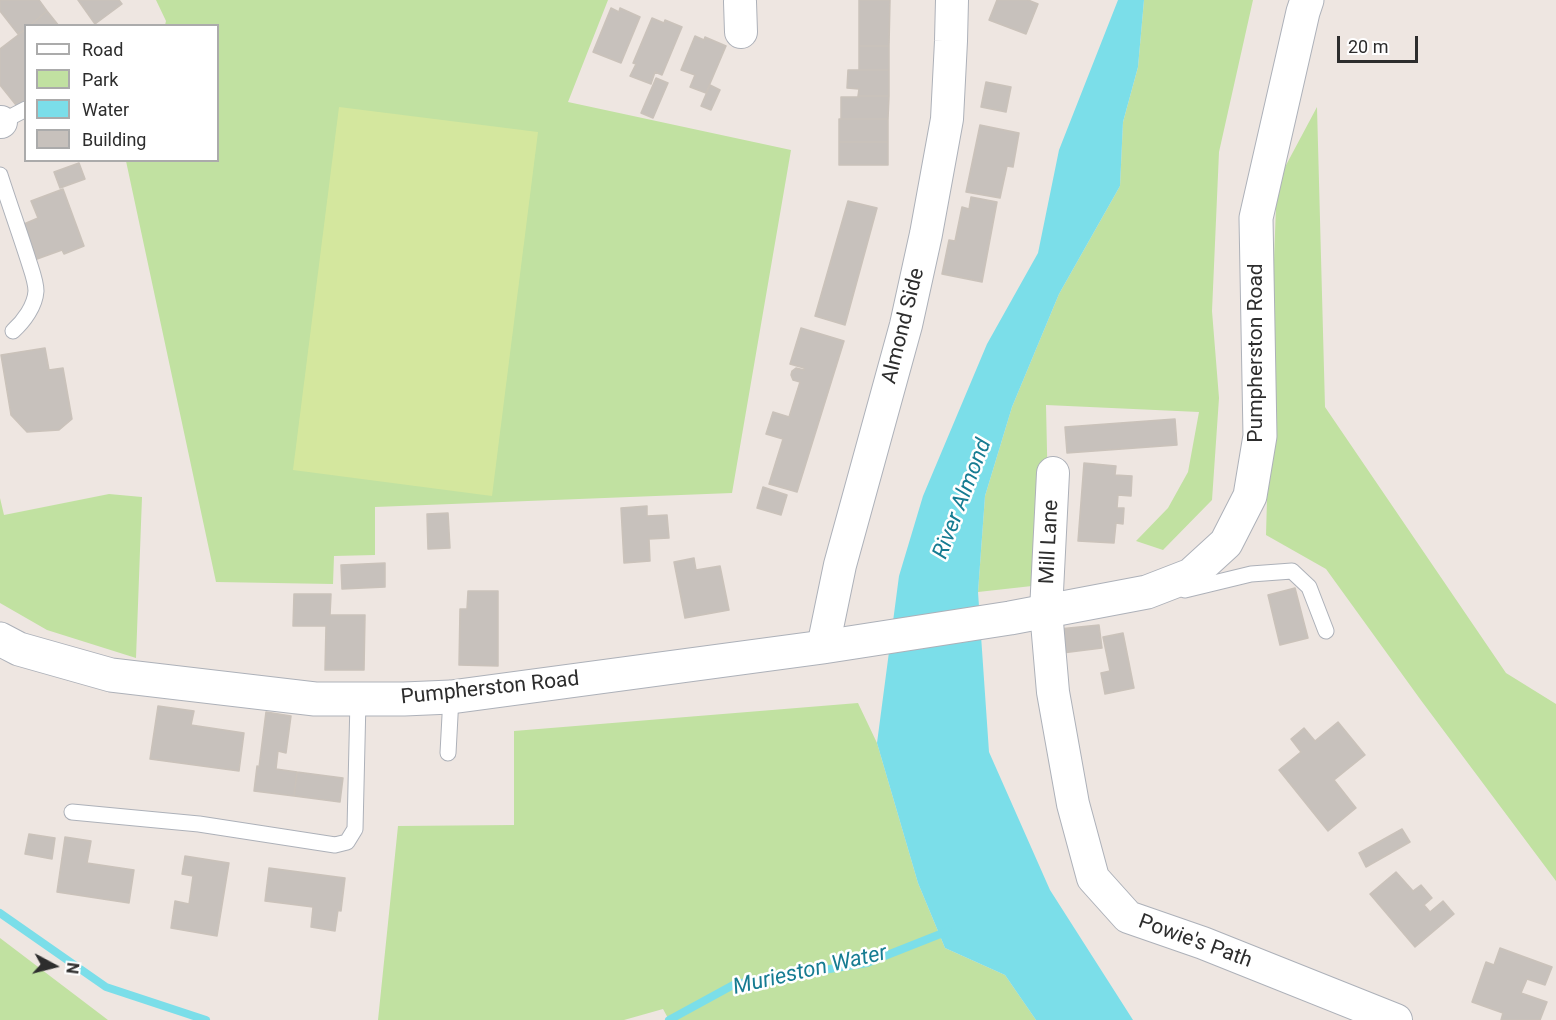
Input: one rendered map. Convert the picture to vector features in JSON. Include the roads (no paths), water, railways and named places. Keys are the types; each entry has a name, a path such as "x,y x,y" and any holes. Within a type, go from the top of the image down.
{"main road":[{"name":"Pumpherston Road","path":"0,639 19,649 111,675 315,699 451,697 823,647 1010,618 1147,592 1191,575 1226,543 1250,496 1260,436 1256,218 1302,12 1307,0"}],"street":[{"name":"Almond Side","path":"823,647 840,565 906,325 926,234 947,119 952,0"},
{"name":"Mill Lane","path":"1046,611 1053,473"},
{"name":"Powie's Path","path":"1046,611 1053,692 1073,804 1093,878 1128,917 1396,1020"}],"lane":[{"path":"0,122 24,110"},
{"path":"0,175 36,289 35,299 30,309 21,324 13,331"},
{"path":"1147,592 1178,591 1251,574 1292,571 1309,586 1326,631"},
{"path":"448,753 451,697"},
{"path":"72,812 199,824 335,845 347,842 355,829 358,700"}],"water":[{"name":"River Almond","path":"1118,0 1144,0 1138,67 1123,122 1120,186 1059,294 1012,407 985,496 978,592 989,752 1050,890 1133,1020 1036,1020 1005,975 945,948 918,883 877,743 899,576 923,496 987,344 1038,253 1059,150"}],"waterway":[{"name":"Murieston Water","path":"0,913 106,987 206,1020"},
{"name":"Murieston Water","path":"669,1020 735,984 867,963 948,931"}]}
